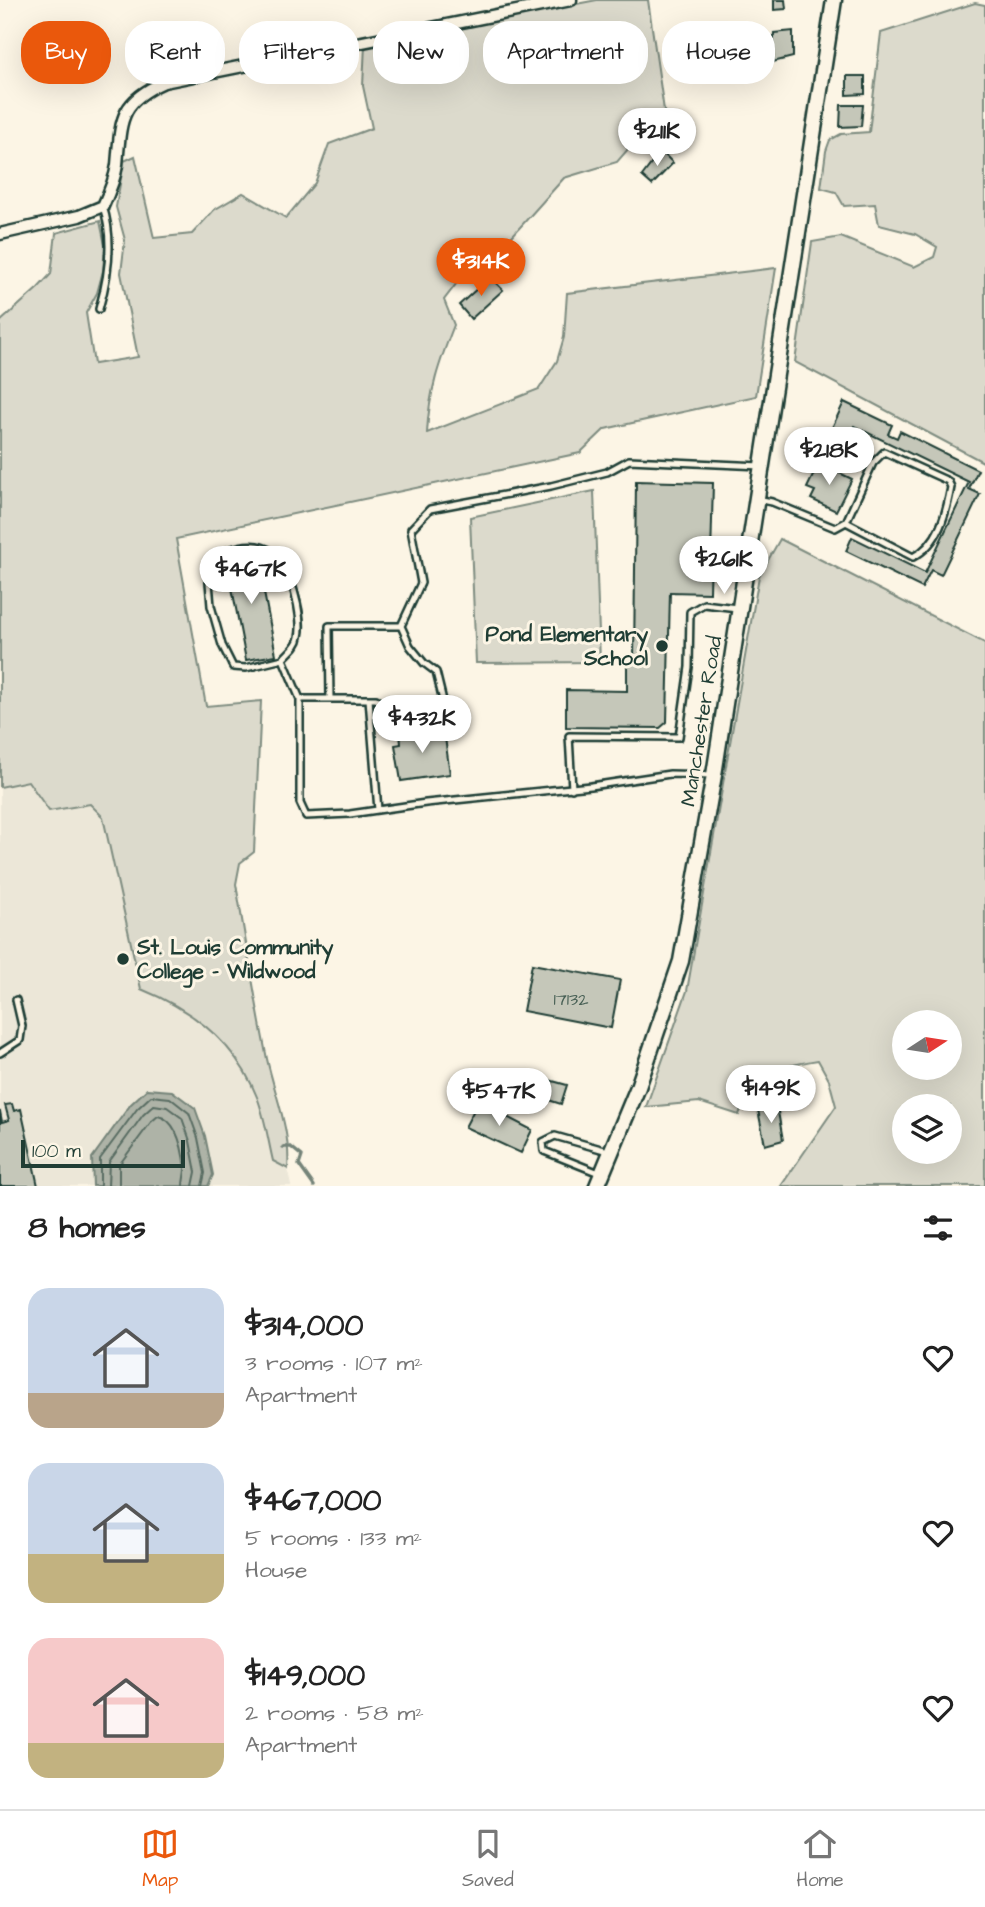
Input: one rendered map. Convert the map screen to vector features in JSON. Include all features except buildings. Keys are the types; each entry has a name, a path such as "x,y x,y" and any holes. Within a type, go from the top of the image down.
{"street":[{"path":"0,233 79,216 103,206 117,167 117,139 123,118 131,102 144,91 190,75 571,0"},
{"name":"Manchester Road","path":"600,1180 638,1087 681,961 714,775 834,0"}],"lane":[{"path":"99,309 109,264 109,234 103,206"},
{"path":"757,499 772,502 835,528 846,522 873,463 884,452 948,481 951,487 944,521 924,551 914,557 846,522"},
{"path":"300,699 376,699 402,719 446,713 436,672 424,663 410,646 401,626 421,583 411,529 430,509 551,486 607,472 629,460 762,466"},
{"path":"241,545 255,546 272,552 287,569 297,605 300,636 283,659 246,668 233,667 222,645 211,606 208,570 216,555 241,545"},
{"path":"572,789 569,736 679,737 689,667 690,612 704,604 740,608"},
{"path":"330,699 329,626 401,626"},
{"path":"283,659 300,699 300,803 306,816 350,814 426,803 572,789 670,774 714,775"},
{"path":"369,699 378,810"},
{"path":"0,1054 20,1040 22,1026 16,1000"},
{"path":"600,1180 544,1151 543,1142 555,1136 611,1152"}],"shaded area":[{"path":"597,0 648,0 667,131 635,141 617,162 564,178 505,244 492,237 444,300 454,325 436,378 427,433 539,389 557,361 564,337 567,293 776,268 756,396 605,429 580,453 176,539 206,706 261,701 254,852 240,863 236,884 267,1059 285,1127 288,1169 273,1161 257,1097 237,1060 225,1045 195,1018 141,989 103,817 90,804 49,811 28,781 0,787 0,322 51,274 56,233 100,221 105,245 103,271 97,293 86,313 94,364 138,357 121,273 125,240 116,207 124,161 135,156 154,238 192,234 214,210 243,193 286,218 315,183 329,144 372,128 363,86 365,45 373,43 373,84 469,84 469,25 483,22 483,84 648,84 648,21 489,21"},
{"path":"975,3 985,5 985,463 795,362 812,242 841,237 914,267 934,257 937,247 915,234 879,225 875,204 844,206 836,192 821,188 826,151 830,140 841,134 869,132 881,33"},
{"path":"594,491 600,662 476,663 470,517"},
{"path":"780,539 985,643 985,1186 781,1186 836,1106 829,1080 818,1060 791,1065 769,1074 751,1090 739,1115 699,1102 646,1107 687,991 759,576"},
{"name":"St. Louis Community College - Wildwood","path":"200,730 291,1186 0,1186 0,770"}],"water":[{"path":"147,1089 172,1091 195,1108 205,1136 213,1175 208,1186 93,1186 92,1158 131,1104"}],"waterway":[{"path":"283,1147 291,1147 302,1156 299,1165 314,1186"}],"place":[{"name":"Pond Elementary School","path":"662,646"},
{"name":"St. Louis Community College - Wildwood","path":"123,959"}]}
